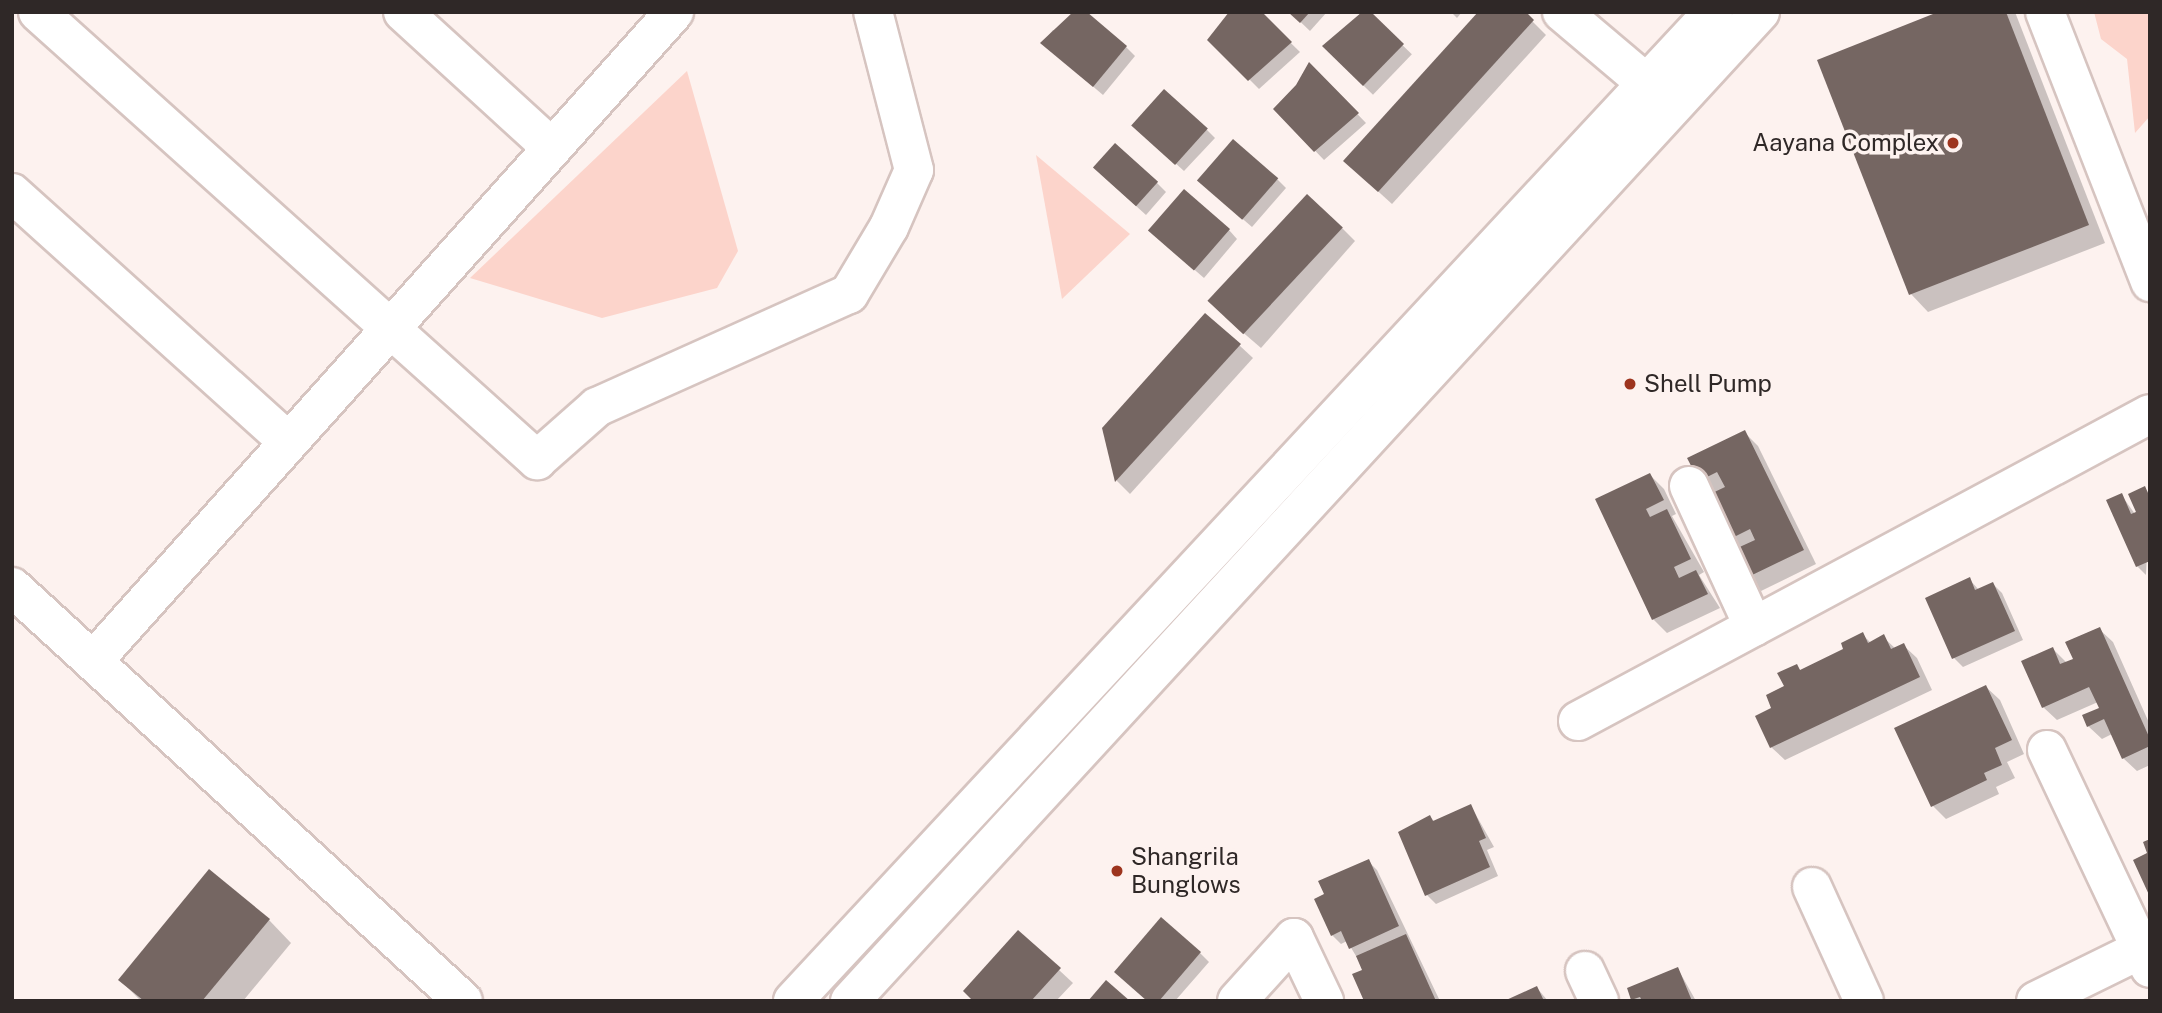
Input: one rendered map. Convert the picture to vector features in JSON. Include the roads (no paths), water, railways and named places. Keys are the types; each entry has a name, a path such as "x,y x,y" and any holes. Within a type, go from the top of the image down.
{"street":[{"path":"38,12 537,460 597,407 849,295 889,226 914,170 873,12"},
{"path":"403,12 552,148"},
{"path":"93,661 287,441 674,12"},
{"path":"1562,12 1646,83"},
{"path":"793,1001 1713,12"},
{"path":"863,996 1760,12"},
{"path":"2045,12 2150,282"},
{"path":"12,193 287,441"},
{"path":"1578,721 2150,414"},
{"path":"1689,486 1754,626"},
{"path":"12,587 463,1001"},
{"path":"2036,1001 2147,954 2047,750"},
{"path":"1812,887 1864,1001"},
{"path":"1237,1001 1294,938 1324,1001"}],"place":[{"name":"Aayana Complex","path":"1953,143"},
{"name":"Shell Pump","path":"1630,384"},
{"name":"Shangrila Bunglows","path":"1117,871"}]}
